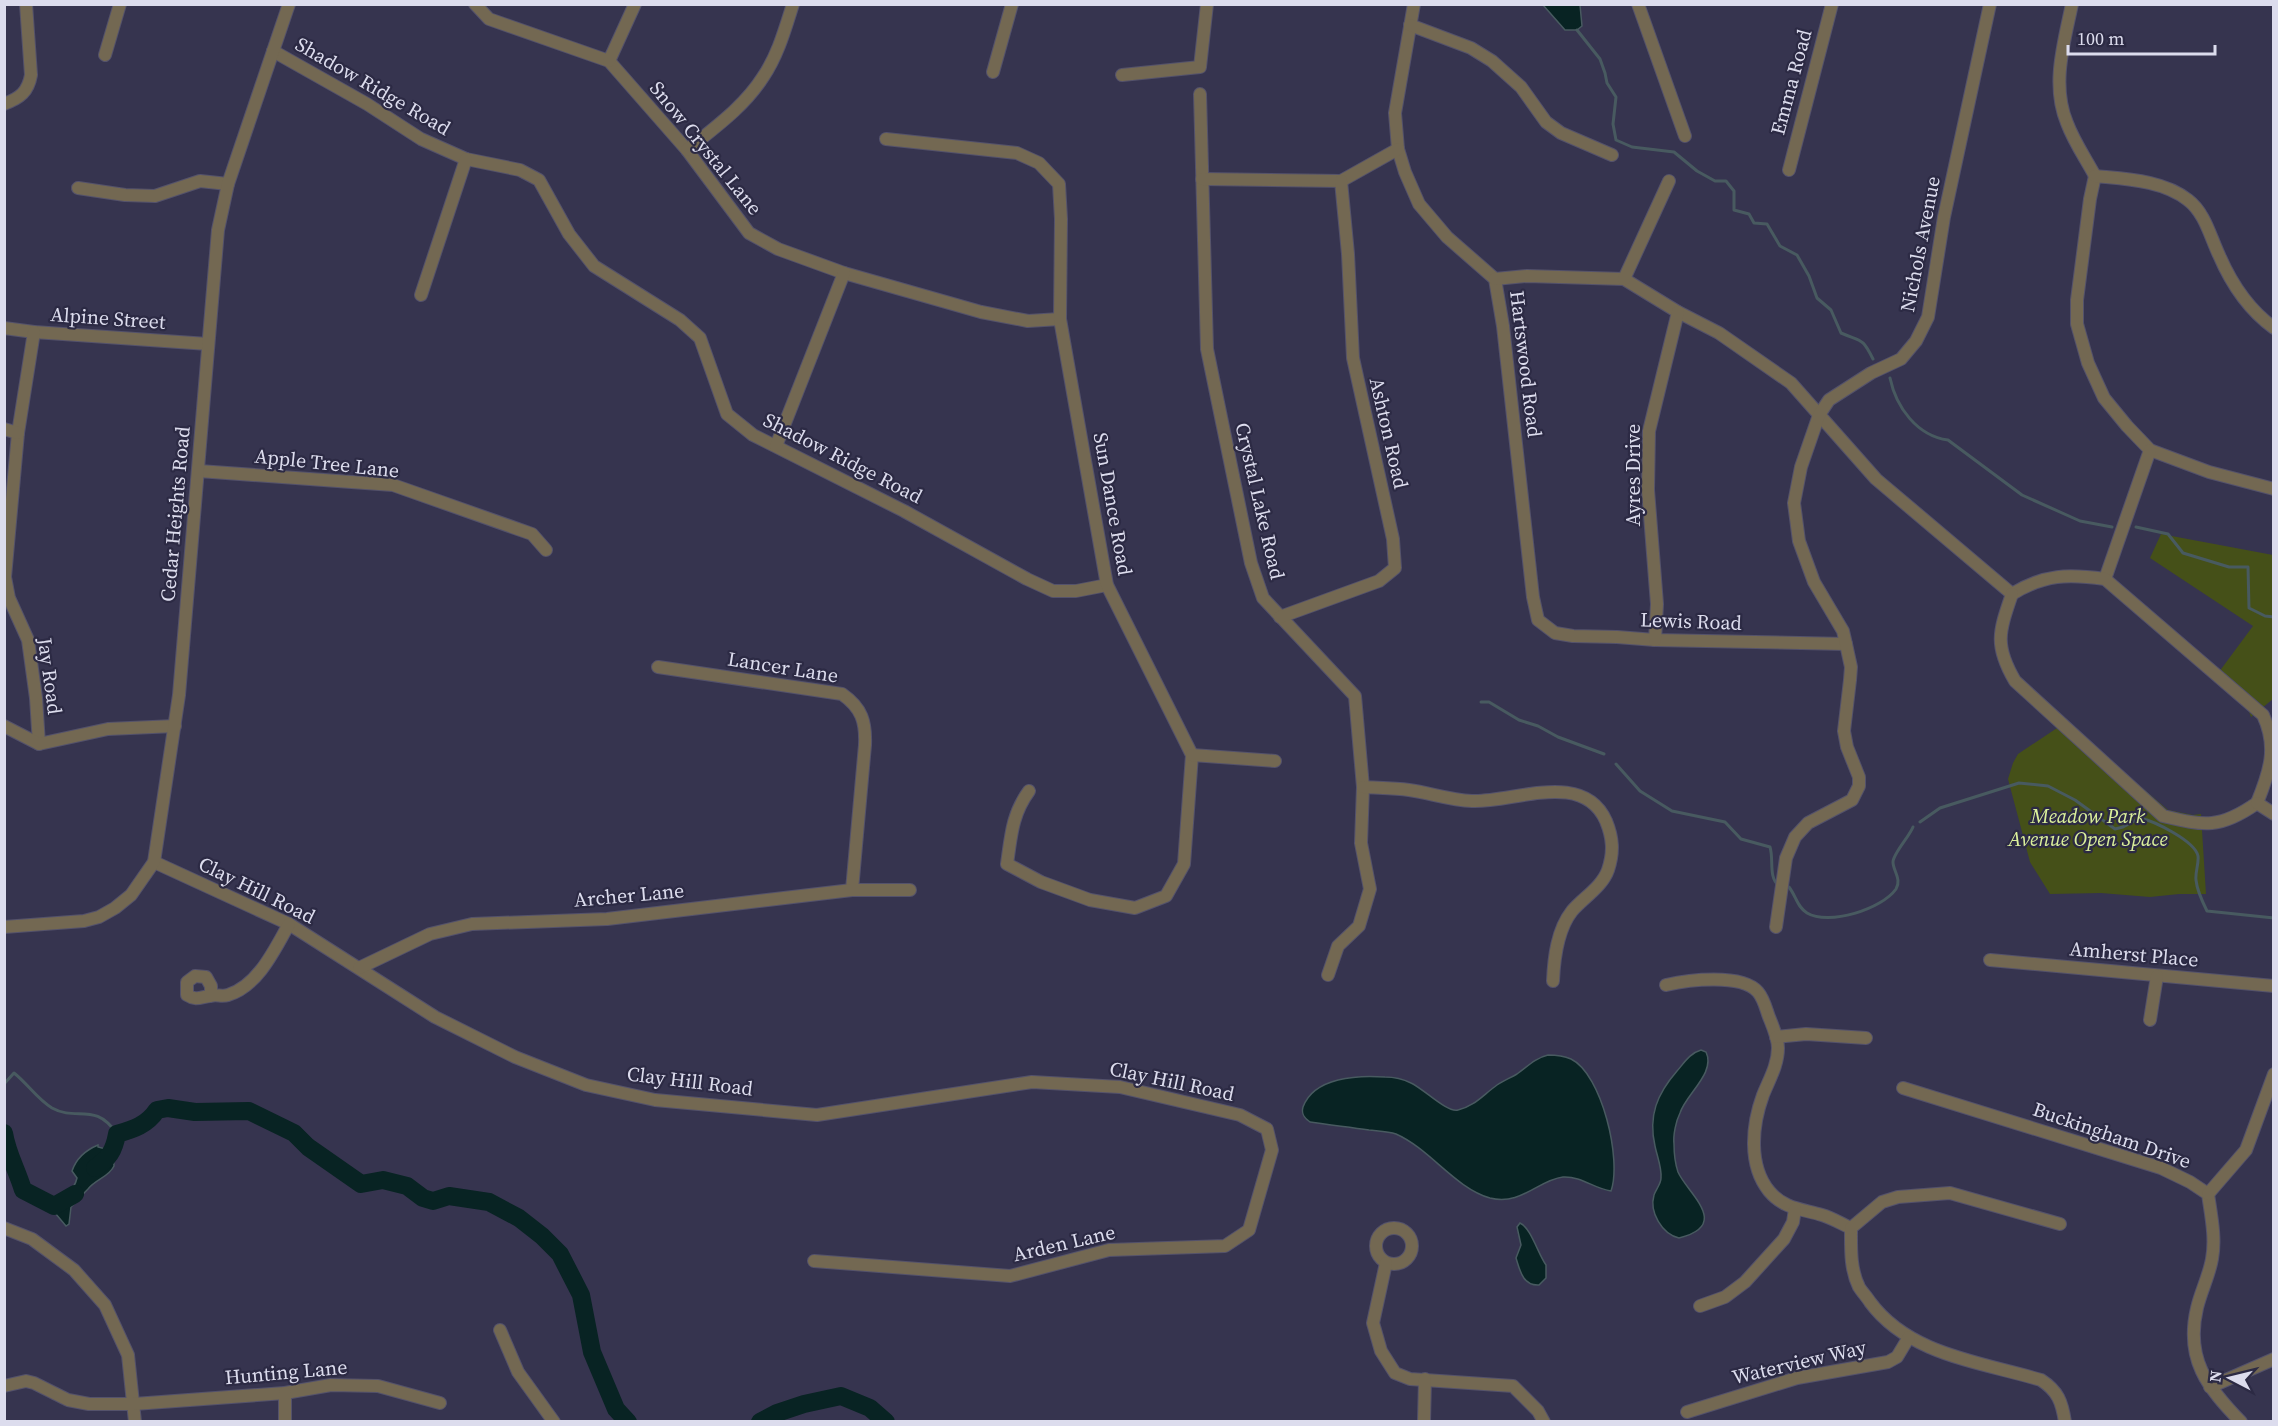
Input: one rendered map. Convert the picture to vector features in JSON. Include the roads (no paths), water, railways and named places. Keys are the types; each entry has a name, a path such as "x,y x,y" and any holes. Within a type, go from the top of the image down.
{"street":[{"path":"4,104 19,99 29,86 31,75 26,4"},
{"path":"105,55 120,4"},
{"name":"Cedar Heights Road","path":"4,927 84,921 99,917 131,895 154,862 175,726 186,629 218,230 228,184 289,4"},
{"name":"Snow Crystal Lane","path":"475,4 489,19 609,61 687,150 749,233 777,249 844,273 981,312 1028,321 1060,319"},
{"path":"609,61 635,4"},
{"path":"687,150 736,110 764,76 782,38 793,4"},
{"path":"993,72 1012,4"},
{"path":"1122,75 1200,67 1207,4"},
{"name":"Hartswood Road","path":"1414,4 1395,113 1398,149 1419,204 1447,237 1495,279 1503,326 1533,597 1538,620"},
{"path":"1638,4 1685,136"},
{"name":"Emma Road","path":"1789,170 1832,4"},
{"name":"Nichols Avenue","path":"1776,927 1786,858 1795,837 1808,823 1852,800 1859,786 1844,731 1851,667 1843,631 1814,582 1799,541 1794,503 1801,467 1819,415 1829,400 1871,373 1901,359 1916,341 1928,317 1944,217 1990,4"},
{"path":"2072,4 2060,65 2060,97 2067,123 2095,176 2077,300 2077,324 2088,363 2104,398 2150,450 2209,472 2274,489"},
{"path":"1410,26 1471,48 1492,61 1521,87 1546,122 1562,133 1612,155"},
{"name":"Shadow Ridge Road","path":"273,51 367,104 421,139 466,159 520,170 539,180 569,234 594,266 680,320 700,338 727,414 753,435 904,511 1053,591 1076,591 1107,585"},
{"name":"Crystal Lake Road","path":"1200,94 1207,349 1251,563 1263,598 1355,696 1363,786 1361,843 1370,890 1359,926 1338,946 1328,975"},
{"name":"Sun Dance Road","path":"886,139 1017,153 1040,163 1059,184 1060,319 1107,585 1192,755"},
{"path":"1202,179 1341,181 1398,149"},
{"path":"421,295 466,159"},
{"path":"2095,176 2142,182 2161,187 2187,199 2202,216 2220,258 2239,293 2261,318 2274,328"},
{"path":"78,188 125,195 155,196 200,181 228,184"},
{"name":"Ashton Road","path":"1280,617 1379,581 1395,568 1393,539 1353,358 1348,254 1341,181"},
{"path":"1624,279 1669,181"},
{"path":"776,447 844,273"},
{"path":"1495,279 1527,276 1624,279 1678,312 1719,333 1791,383 1875,479 2012,594"},
{"name":"Ayres Drive","path":"1655,640 1657,604 1648,490 1649,431 1678,312"},
{"name":"Alpine Street","path":"4,328 208,344"},
{"name":"Jay Road","path":"34,332 18,433 5,577 9,598 28,640 36,698 39,744"},
{"path":"4,429 18,433"},
{"path":"2105,579 2150,450"},
{"name":"Apple Tree Lane","path":"199,471 393,485 532,534 546,550"},
{"path":"2079,576 2105,579 2263,715 2271,730 2273,753 2257,803 2224,822 2193,823 2163,816 2014,681 2004,663 2000,646 2001,625 2012,594 2031,582 2050,577 2079,576"},
{"name":"Lewis Road","path":"1538,620 1555,633 1573,636 1846,644"},
{"name":"Lancer Lane","path":"658,667 842,694 860,710 865,724 865,746 852,890"},
{"path":"4,726 39,744 108,729 175,726"},
{"path":"1029,791 1018,805 1013,821 1007,864 1041,882 1090,900 1135,908 1166,896 1184,864 1192,755 1275,761"},
{"path":"1363,786 1410,790 1441,798 1474,801 1508,798 1547,790 1570,793 1591,801 1605,819 1610,830 1613,851 1607,873 1571,913 1559,937 1553,981"},
{"path":"2257,803 2274,814"},
{"name":"Clay Hill Road","path":"154,862 290,924 435,1017 515,1057 586,1085 655,1100 817,1115 1032,1082 1060,1083 1120,1087 1240,1115 1268,1129"},
{"name":"Archer Lane","path":"360,968 429,933 472,924 607,919 852,890 909,890"},
{"path":"212,995 218,997 230,995 248,984 260,971 290,924"},
{"name":"Amherst Place","path":"1990,960 2274,986"},
{"path":"2150,1020 2157,976"},
{"path":"1666,985 1696,980 1737,982 1757,991 1776,1036 1778,1048 1774,1070 1762,1097 1755,1126 1755,1162 1759,1175 1769,1191 1795,1209 1822,1215 1851,1228"},
{"path":"1776,1036 1806,1034 1866,1038"},
{"path":"2241,1421 2210,1387 2201,1372 2194,1353 2197,1308 2212,1260 2213,1244 2208,1194 2246,1150 2274,1074"},
{"name":"Buckingham Drive","path":"1903,1088 2161,1168 2208,1194"},
{"name":"Arden Lane","path":"814,1261 1010,1276 1109,1250 1226,1246 1249,1230 1272,1150 1268,1129"},
{"path":"1851,1228 1882,1202 1898,1197 1950,1193 2060,1224"},
{"path":"1700,1306 1725,1297 1745,1282 1784,1239 1793,1222 1795,1209"},
{"path":"4,1228 32,1239 74,1270 105,1305 128,1355 135,1422"},
{"path":"1851,1228 1851,1256 1859,1287 1882,1318 1909,1337 1941,1352 2041,1380 2051,1387 2062,1403 2065,1422"},
{"path":"1386,1263 1374,1323 1381,1351 1395,1373 1410,1378 1513,1386 1538,1412 1544,1422"},
{"path":"500,1330 518,1372 554,1422"},
{"name":"Waterview Way","path":"1687,1412 1797,1378 1888,1362 1897,1357 1909,1337"},
{"path":"2210,1387 2274,1359"},
{"path":"1424,1422 1425,1379"},
{"name":"Hunting Lane","path":"4,1386 26,1382 76,1402 134,1404 285,1393 331,1385 378,1386 440,1403"},
{"path":"285,1393 285,1422"}],"waterway":[{"path":"1577,30 1600,59 1607,83 1616,97 1613,124 1616,140 1632,147 1674,152 1697,171 1715,181 1726,181 1734,191 1734,210 1749,214 1754,223 1767,224 1780,246 1797,255 1809,276 1817,298 1831,310 1841,333 1861,341 1873,359"},
{"path":"1890,378 1903,409 1927,433 1948,440 2022,495 2080,521 2112,527"},
{"path":"2136,527 2168,534 2183,553 2229,567 2248,567 2249,608 2265,616 2274,617"},
{"path":"1481,702 1489,702 1519,720 1604,754"},
{"path":"1616,764 1640,791 1672,811 1725,822 1741,839 1770,847 1772,873 1779,886"},
{"path":"1920,822 1940,808 2019,783 2048,786 2075,800 2115,829 2140,818 2164,827 2190,844 2198,856 2197,884 2207,911 2274,918"},
{"path":"1789,887 1801,908 1817,917 1841,916 1867,909 1879,903 1896,889 1898,882 1893,862 1913,827"},
{"path":"4,1084 14,1073 52,1108 61,1112 101,1118 117,1134"},
{"path":"95,1168 110,1154 117,1134 144,1123 157,1110 168,1108 195,1112 249,1111 294,1133 308,1147 361,1184 383,1180 407,1186 423,1198 433,1201 449,1196 489,1202 519,1218 560,1254 581,1295 592,1352 616,1409 628,1422"},
{"path":"4,1133 7,1148 23,1190 54,1206 75,1194"},
{"path":"760,1422 777,1413 804,1404 841,1396 870,1408 886,1422"}],"park label":[{"name":"Meadow Park Avenue Open Space","path":"2088,828"}]}
